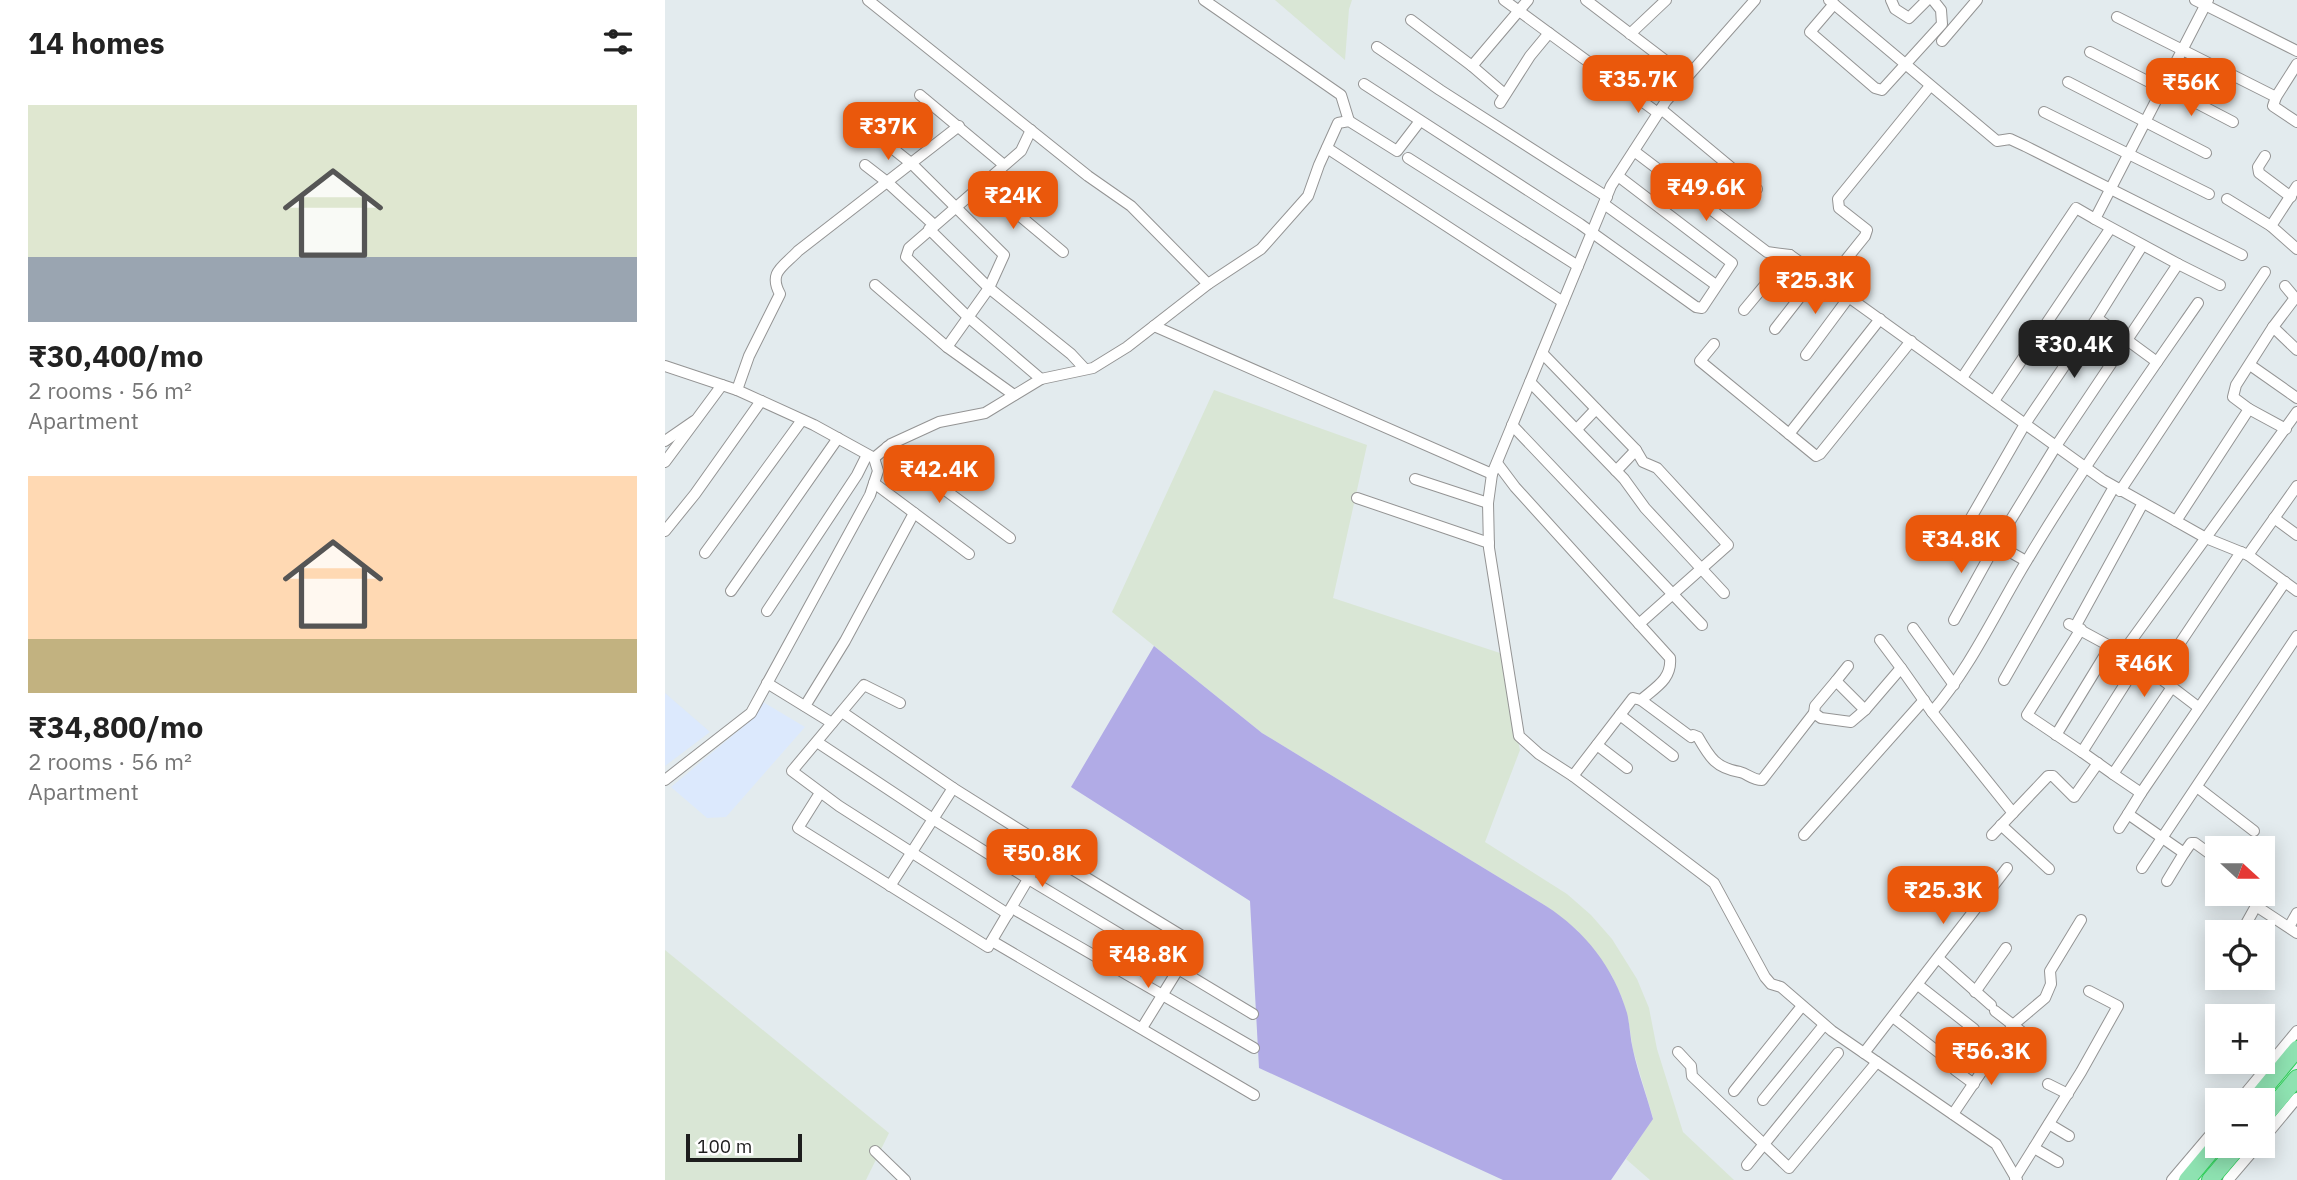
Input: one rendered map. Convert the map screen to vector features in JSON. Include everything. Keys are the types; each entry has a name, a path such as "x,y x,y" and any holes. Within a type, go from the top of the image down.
{"highway":[{"path":"2264,1088 2297,1049"},
{"path":"2275,1104 2297,1078"},
{"path":"2187,1180 2205,1158"},
{"path":"2210,1180 2229,1158"}],"street":[{"path":"868,0 1088,176 1131,206 1208,284"},
{"path":"1204,0 1341,95 1349,121"},
{"path":"1504,0 1660,111 1757,189"},
{"path":"1472,66 1528,0"},
{"path":"1586,0 1687,77"},
{"path":"1630,34 1666,0"},
{"path":"1755,0 1660,111 1618,176 1605,200 1495,468 1488,503 1489,543 1519,736 1539,754 1573,776 1714,883 1771,984 1781,987 1824,1025 1996,1144 2016,1179"},
{"path":"1891,0 1895,9 1909,18 1927,0"},
{"path":"1933,0 1941,10 1941,24 1906,66 1882,90 1875,88 1810,32 1832,2 1906,66 1997,141 2015,141 2242,255"},
{"path":"1942,41 1977,0"},
{"path":"2095,219 2182,49 2202,2 2297,51"},
{"path":"2117,17 2276,97"},
{"path":"1411,20 1501,91"},
{"path":"1500,103 1530,56 1549,33"},
{"path":"1377,47 1605,200 1716,285"},
{"path":"2090,52 2233,122"},
{"path":"2297,64 2273,106 2297,122"},
{"path":"2068,82 2206,153"},
{"path":"1364,84 1592,233 1696,307 1702,308 1732,263 1618,176"},
{"path":"1828,282 1867,230 1839,208 1838,199 1930,86"},
{"path":"920,95 1004,165"},
{"path":"2044,112 2209,194"},
{"path":"767,611 870,457 939,422 985,412 1041,379 1093,368 1127,347 1208,284 1261,248 1308,197 1338,122 1349,121 1397,151 1420,121"},
{"path":"737,390 749,356 780,294 774,278 798,251 959,126"},
{"path":"1031,130 1021,151 909,248 906,257 967,316 1041,379"},
{"path":"882,140 912,164 1004,255 989,288 947,347"},
{"path":"1327,148 1563,302"},
{"path":"1634,151 1767,252 1790,255 1818,274 2085,468 2117,489 2206,538 2244,553 2297,591"},
{"path":"2265,156 2258,167 2259,173 2294,194 2271,226"},
{"path":"1408,158 1578,266"},
{"path":"865,165 887,182 989,288 1071,354 1085,369"},
{"path":"983,185 1063,253"},
{"path":"2227,199 2271,226 2297,249"},
{"path":"1962,378 2077,208 2110,229 2220,285"},
{"path":"1994,401 2110,229"},
{"path":"2026,561 1970,530 1968,523 2025,424 2142,246"},
{"path":"1744,310 1790,255"},
{"path":"1955,620 1996,544 2056,446 2178,264"},
{"path":"2004,680 2117,489 2265,272"},
{"path":"1775,329 1818,274"},
{"path":"874,285 947,347 1014,395"},
{"path":"2285,286 2296,299 2273,327 2236,385 2233,397 2286,429"},
{"path":"1806,355 1849,297"},
{"path":"1932,712 1954,685 2026,561 2085,468 2198,303"},
{"path":"2097,318 2157,362"},
{"path":"1789,434 1880,319"},
{"path":"1154,326 1495,468 1670,658 1671,669 1667,678 1641,700"},
{"path":"2273,327 2297,350"},
{"path":"1714,344 1700,360 1813,454 1820,454 1911,341"},
{"path":"1542,353 1636,450 1643,462 1657,468 1728,545 1639,624"},
{"path":"2250,365 2297,398"},
{"path":"665,366 737,390 802,419 870,457 877,471 863,506 751,713 665,780"},
{"path":"1530,382 1616,471 1645,508 1724,593"},
{"path":"665,462 722,385"},
{"path":"665,531 695,494 761,401"},
{"path":"1577,429 1597,409"},
{"path":"2176,521 2249,409"},
{"path":"2123,652 2297,412"},
{"path":"665,441 698,419"},
{"path":"705,553 802,419"},
{"path":"1512,425 1702,625"},
{"path":"731,591 838,439"},
{"path":"887,447 1010,538"},
{"path":"1616,471 1636,450"},
{"path":"1415,480 1488,503"},
{"path":"874,483 968,554"},
{"path":"2158,676 2244,553 2297,486"},
{"path":"1357,498 1489,543"},
{"path":"2141,793 2028,715 2143,503"},
{"path":"805,706 845,641 913,513"},
{"path":"2274,518 2297,535"},
{"path":"2119,828 2198,707 2285,582"},
{"path":"2075,627 2139,662 2198,707"},
{"path":"1913,628 1954,685"},
{"path":"2142,868 2297,636"},
{"path":"1880,640 1932,712 2013,813"},
{"path":"2056,735 2111,645"},
{"path":"2082,752 2139,662"},
{"path":"1573,776 1633,698 1638,697 1681,731 1691,737 1698,737 1707,753 1725,769 1762,780 1814,713 1815,706 1848,666"},
{"path":"1814,713 1821,718 1851,722 1865,710 1901,668"},
{"path":"1836,681 1865,710"},
{"path":"767,683 832,723"},
{"path":"900,704 864,685 792,771 820,793 911,852 1010,911 1254,1048"},
{"path":"2113,774 2172,687"},
{"path":"1804,835 1924,700"},
{"path":"820,793 798,828 988,947 1030,880 1047,847 953,788 842,712"},
{"path":"1620,715 1673,756"},
{"path":"817,742 1030,880 1253,1014"},
{"path":"1597,745 1627,768"},
{"path":"1992,835 2048,776 2053,776 2074,797 2098,763"},
{"path":"2197,787 2254,831"},
{"path":"890,886 953,788"},
{"path":"2128,814 2184,853"},
{"path":"2001,825 2049,869"},
{"path":"2167,881 2191,843 2205,850"},
{"path":"1044,852 1192,942 1142,1028"},
{"path":"1864,1053 2007,868"},
{"path":"2248,920 2256,906 2293,930 2297,913"},
{"path":"1953,1114 2013,1025 2045,998 2051,984 2050,971 2081,920"},
{"path":"992,941 1254,1095"},
{"path":"1975,992 2006,948"},
{"path":"1938,958 2031,1039"},
{"path":"1918,985 1974,1029"},
{"path":"2016,1179 2118,1006 2089,991"},
{"path":"1734,1091 1802,1006"},
{"path":"1893,1017 1974,1084"},
{"path":"1763,1100 1824,1025"},
{"path":"2250,1088 2297,1031"},
{"path":"1979,1043 1993,1055"},
{"path":"1678,1052 1691,1066 1692,1076 1789,1168 1877,1062"},
{"path":"1747,1165 1838,1053"},
{"path":"2048,1084 2068,1094"},
{"path":"2275,1125 2297,1098"},
{"path":"2049,1124 2069,1136"},
{"path":"2172,1180 2205,1141"},
{"path":"2034,1148 2058,1162"},
{"path":"875,1151 905,1180"},
{"path":"2228,1180 2247,1158"}],"shaded area":[{"path":"1275,0 1352,0 1345,60"},
{"path":"1214,390 1367,445 1333,598 1500,653 1520,750 1485,842 1567,894 1591,915 1612,939 1637,979 1649,1008 1657,1049 1683,1132 1734,1180 1650,1180 1626,1159 1653,1118 1633,1050 1622,998 1611,974 1578,931 1546,906 1262,733 1112,612"},
{"path":"1154,646 1262,733 1546,906 1585,939 1606,966 1621,997 1627,1013 1635,1059 1653,1119 1611,1180 1503,1180 1259,1068 1250,901 1071,787"},
{"path":"665,693 710,732 665,766"},
{"path":"763,702 805,727 726,817 707,818 671,787 750,721"},
{"path":"665,950 889,1133 866,1180 665,1180"}]}
